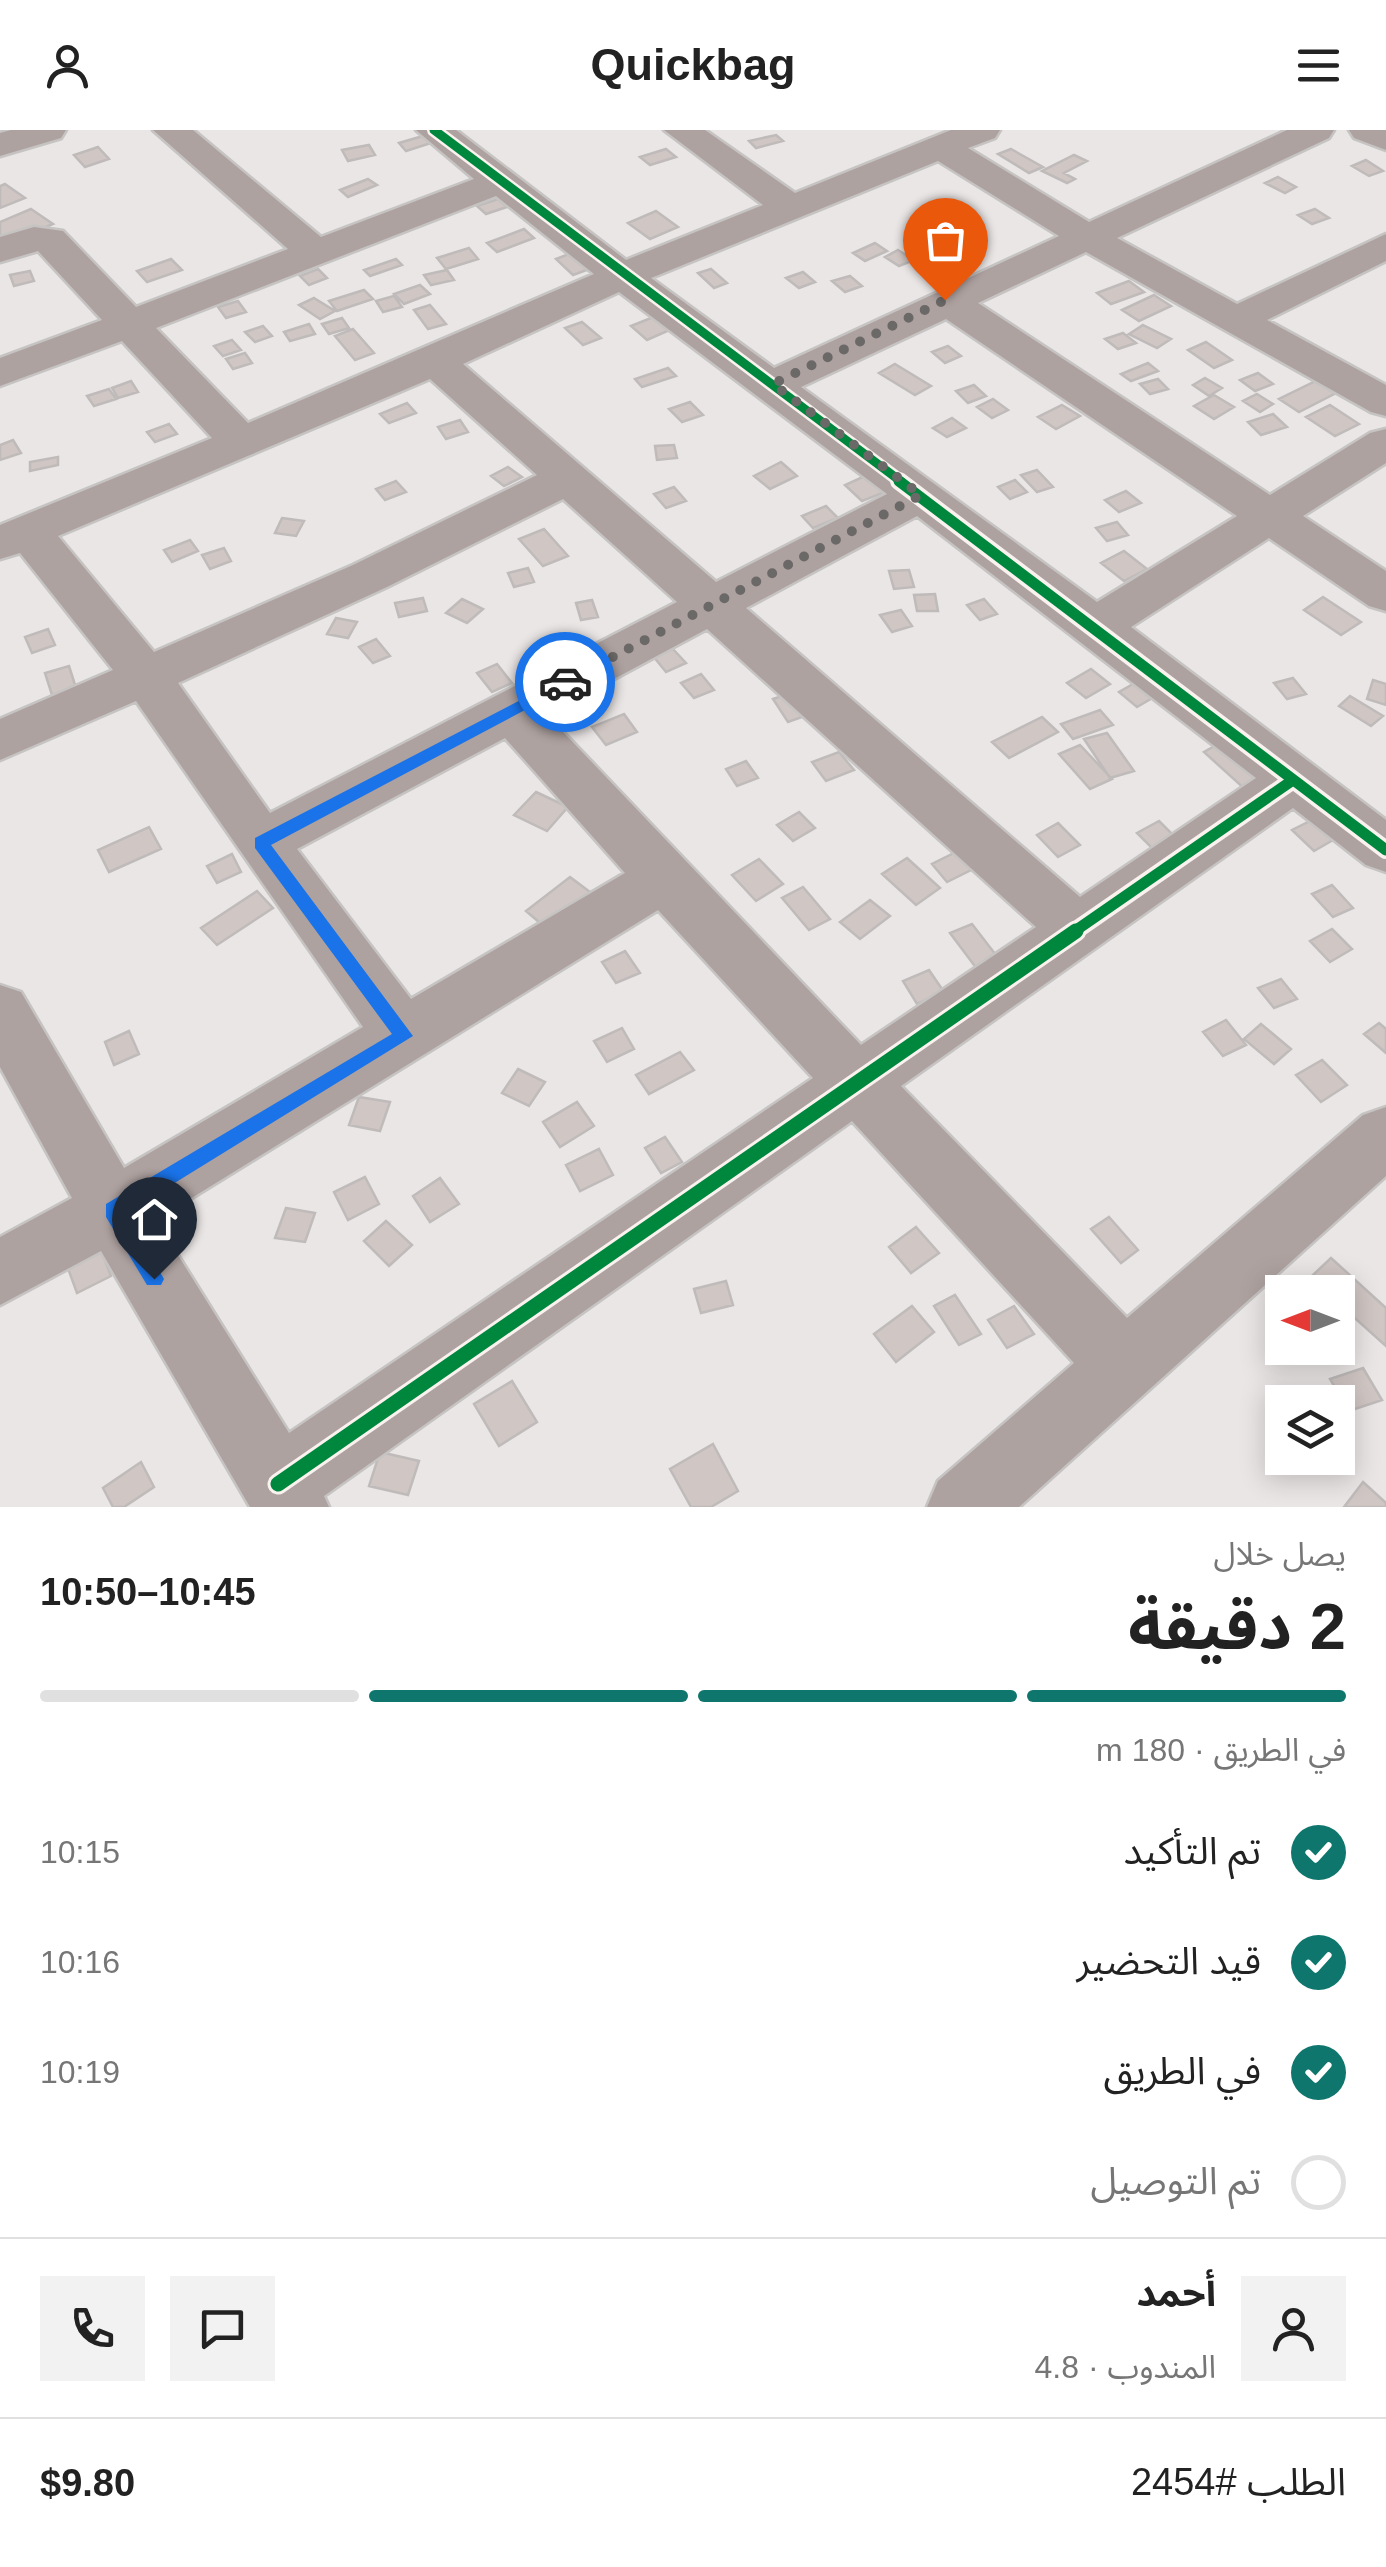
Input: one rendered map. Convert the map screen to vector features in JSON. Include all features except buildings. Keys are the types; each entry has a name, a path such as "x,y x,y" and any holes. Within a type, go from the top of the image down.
{"street":[{"path":"0,145 48,130"},
{"path":"171,130 316,253"},
{"path":"434,130 622,276 1096,626 1386,850"},
{"path":"682,130 794,208"},
{"path":"404,1036 261,843 146,676 14,537 435,361 622,276 982,130"},
{"path":"773,384 1084,234 1316,130"},
{"path":"1367,130 1386,139"},
{"path":"941,147 1084,234 1386,403"},
{"path":"0,373 500,182"},
{"path":"0,250 49,239 239,440"},
{"path":"1236,320 1381,253"},
{"path":"945,300 1386,594"},
{"path":"435,361 1076,928"},
{"path":"1096,626 1386,443"},
{"path":"0,740 370,576 568,478"},
{"path":"261,843 921,495"},
{"path":"510,710 662,880 858,1080 1125,1367"},
{"path":"0,1010 113,1210 285,1496 858,1080 1293,780"},
{"path":"0,1273 113,1210 662,880"},
{"path":"964,1507 1125,1367 1375,1165"}],"cycle path":[{"path":"434,130 622,276 1096,626 1386,850"},
{"path":"278,1484 1293,780"}],"way so far":[{"path":"565,682 921,495 773,384 945,300"}],"route":[{"path":"154,1279 113,1210 404,1036 261,843 565,682"}]}
